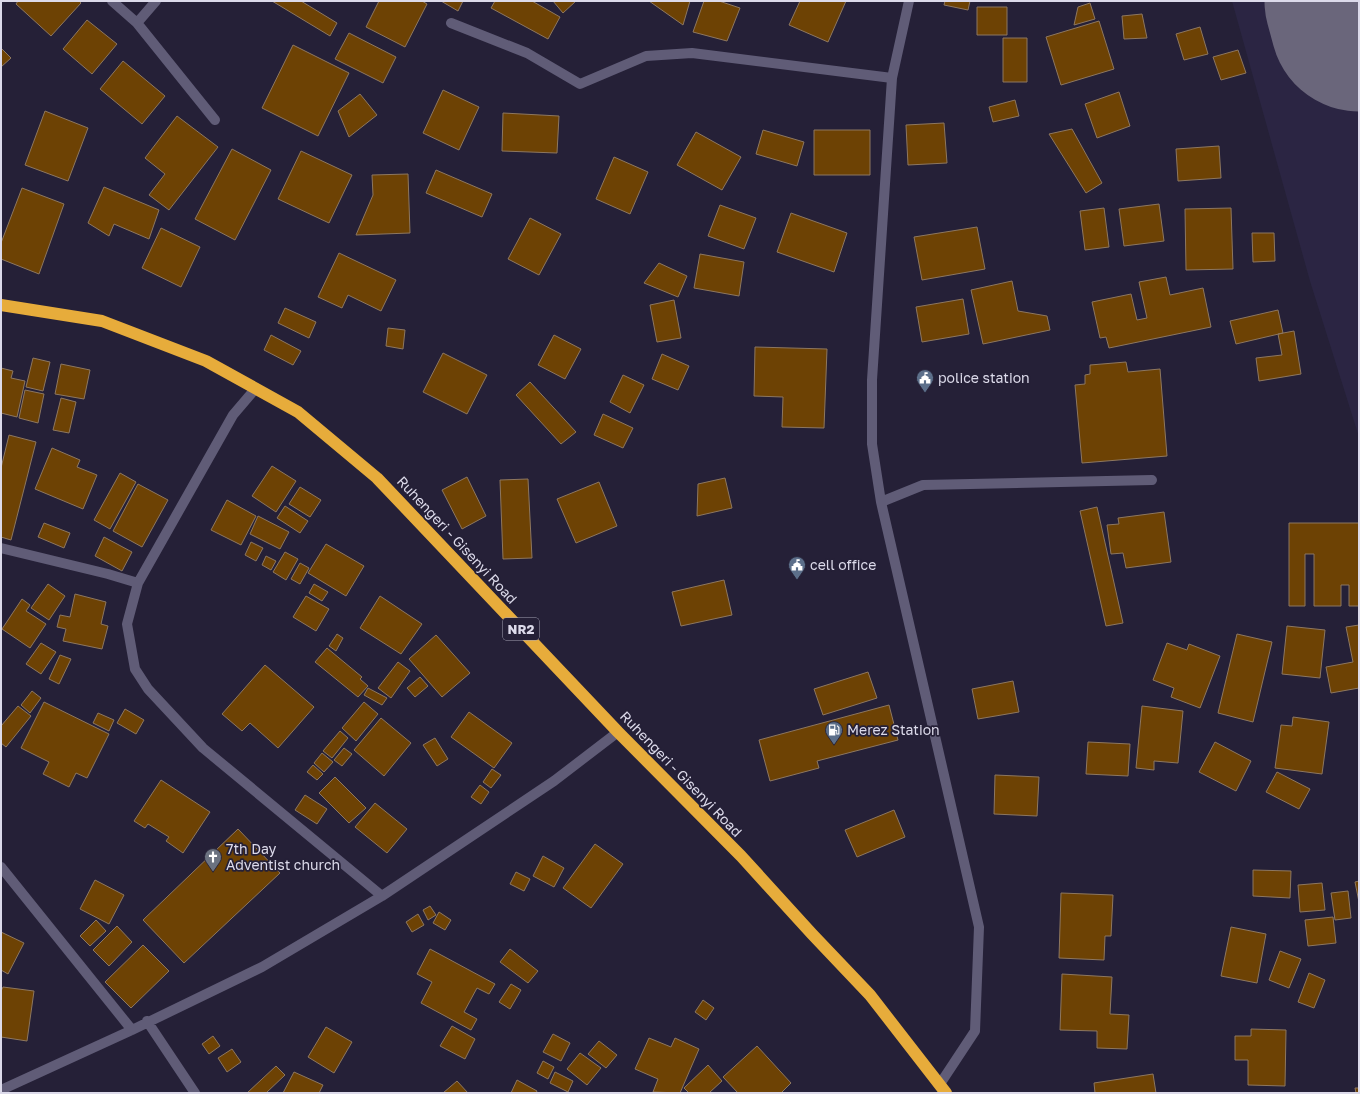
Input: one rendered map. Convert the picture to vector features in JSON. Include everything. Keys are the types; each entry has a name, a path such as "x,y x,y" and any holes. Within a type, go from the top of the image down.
{"highway":[{"name":"Ruhengeri - Gisenyi Road","path":"1,305 102,321 206,361 298,412 377,478 618,732 741,856 870,995 943,1088"}],"street":[{"path":"112,1 137,23 215,120"},
{"path":"137,23 156,1"},
{"path":"909,1 892,78 872,380 872,444 881,502 979,927 975,1031 943,1088"},
{"path":"451,23 527,53 580,84 646,56 692,53 892,78"},
{"path":"256,388 233,415 138,583 127,624 135,669 148,689 203,748 382,896"},
{"path":"881,502 923,485 1152,480"},
{"path":"1,548 108,574 138,583"},
{"path":"1,1090 132,1030 147,1021 262,967 382,896 554,781 618,732"},
{"path":"1,867 132,1030"},
{"path":"147,1021 195,1093"}],"shaded area":[{"path":"1232,1 1359,1 1359,437 1310,281"}],"building":[{"path":"18,1 79,1 81,3 51,36 16,4"},
{"path":"272,1 301,1 337,23 330,36"},
{"path":"379,1 422,1 427,4 405,47 366,27"},
{"path":"441,1 463,1 458,11"},
{"path":"495,1 532,1 560,17 548,39 491,8"},
{"path":"553,1 576,1 563,13"},
{"path":"649,1 690,1 683,25"},
{"path":"704,1 719,1 740,8 727,41 693,32"},
{"path":"800,1 846,1 828,42 789,25"},
{"path":"945,1 970,1 968,10 944,5"},
{"path":"1090,3 1095,19 1074,25 1078,7"},
{"path":"977,7 1007,7 1007,35 977,35"},
{"path":"1142,14 1147,38 1124,39 1122,16"},
{"path":"87,20 117,44 92,74 63,49"},
{"path":"1099,21 1114,69 1061,85 1046,37"},
{"path":"1200,27 1208,54 1184,60 1176,34"},
{"path":"349,33 396,57 383,83 335,59"},
{"path":"1003,38 1027,38 1027,82 1003,82"},
{"path":"293,45 349,73 318,136 262,108"},
{"path":"1,48 11,58 1,67"},
{"path":"1238,50 1246,73 1221,80 1213,57"},
{"path":"123,61 165,96 142,124 100,89"},
{"path":"443,90 479,107 459,150 423,133"},
{"path":"1119,92 1130,126 1097,138 1085,104"},
{"path":"360,94 377,115 349,137 338,111"},
{"path":"1015,100 1019,116 993,122 989,107"},
{"path":"45,111 88,128 68,181 25,165"},
{"path":"503,113 559,116 557,153 502,151"},
{"path":"177,116 218,147 169,210 149,195 165,174 145,158"},
{"path":"944,123 947,163 908,165 906,125"},
{"path":"1072,129 1102,183 1086,193 1049,134"},
{"path":"763,130 804,142 797,166 756,154"},
{"path":"814,130 870,130 870,175 814,175"},
{"path":"696,132 741,157 722,190 677,165"},
{"path":"1219,146 1221,178 1178,181 1176,149"},
{"path":"232,149 271,170 235,240 195,219"},
{"path":"301,151 352,175 329,223 278,199"},
{"path":"614,157 648,172 630,214 596,199"},
{"path":"436,170 492,194 482,217 426,193"},
{"path":"408,174 410,233 356,235 373,195 372,175"},
{"path":"104,187 159,210 149,239 114,224 109,236 88,223"},
{"path":"22,188 64,204 39,274 1,259 1,243"},
{"path":"1159,204 1164,241 1124,246 1119,209"},
{"path":"720,205 756,218 744,249 708,236"},
{"path":"1104,208 1109,247 1085,250 1080,211"},
{"path":"1231,208 1233,269 1186,270 1185,209"},
{"path":"791,213 847,233 834,272 777,252"},
{"path":"530,218 561,234 539,275 508,259"},
{"path":"977,227 985,269 922,280 914,237"},
{"path":"161,228 200,247 181,287 142,268"},
{"path":"1252,233 1274,233 1275,261 1253,262"},
{"path":"339,253 396,280 381,311 348,295 342,308 318,297"},
{"path":"700,254 744,262 739,296 694,288"},
{"path":"659,263 687,276 678,297 644,283"},
{"path":"1166,277 1170,295 1203,288 1211,327 1109,348 1106,337 1100,338 1092,302 1131,294 1137,320 1147,318 1139,282"},
{"path":"1012,281 1018,311 1047,316 1050,330 983,344 971,290"},
{"path":"963,299 969,334 922,342 916,307"},
{"path":"674,300 681,338 657,342 650,305"},
{"path":"285,308 316,322 309,338 278,323"},
{"path":"1278,310 1283,333 1236,344 1230,321"},
{"path":"388,328 405,330 403,349 386,346"},
{"path":"1294,331 1301,374 1259,381 1256,358 1282,355 1278,334"},
{"path":"271,335 301,351 293,365 264,350"},
{"path":"554,335 581,349 565,379 538,365"},
{"path":"755,347 827,349 824,428 782,427 783,397 754,396"},
{"path":"443,353 487,375 467,414 423,392"},
{"path":"662,354 689,366 678,390 652,379"},
{"path":"33,358 50,362 43,391 26,387"},
{"path":"1126,362 1128,372 1160,369 1167,456 1082,463 1075,385 1085,384 1085,375 1090,374 1090,365"},
{"path":"61,364 90,370 84,399 55,394"},
{"path":"1,368 13,371 11,378 25,381 17,417 1,413"},
{"path":"623,375 644,385 630,413 610,402"},
{"path":"530,382 576,432 561,444 516,395"},
{"path":"25,390 44,394 38,423 19,418"},
{"path":"61,398 76,402 69,433 53,430"},
{"path":"603,414 633,428 623,448 594,435"},
{"path":"9,435 36,442 11,540 1,537 1,468"},
{"path":"52,448 80,460 77,467 97,475 83,509 35,489"},
{"path":"272,466 296,481 276,512 252,496"},
{"path":"120,473 136,482 110,529 94,520"},
{"path":"467,477 486,516 462,529 442,490"},
{"path":"725,478 732,508 697,516 698,484"},
{"path":"528,479 532,558 503,559 500,480"},
{"path":"599,482 617,526 576,543 557,499"},
{"path":"138,484 168,500 142,547 113,531"},
{"path":"300,487 321,500 310,517 289,504"},
{"path":"227,500 256,516 241,545 211,530"},
{"path":"285,506 308,521 300,533 277,518"},
{"path":"1097,507 1123,623 1106,626 1080,511"},
{"path":"1164,512 1171,562 1126,568 1123,553 1111,554 1107,525 1119,524 1118,518"},
{"path":"258,516 289,532 280,549 250,534"},
{"path":"44,523 70,533 64,548 38,537"},
{"path":"1289,523 1359,523 1359,606 1349,606 1349,585 1341,585 1341,606 1314,606 1314,554 1305,554 1305,606 1289,606"},
{"path":"104,537 132,552 122,571 95,556"},
{"path":"251,542 263,548 256,561 245,555"},
{"path":"326,544 364,566 346,596 308,573"},
{"path":"285,552 298,559 286,580 273,572"},
{"path":"266,556 276,561 271,570 262,565"},
{"path":"300,563 309,568 300,584 291,579"},
{"path":"724,580 732,615 681,626 672,592"},
{"path":"48,584 65,596 49,620 31,608"},
{"path":"314,584 328,592 322,601 309,593"},
{"path":"75,594 106,602 101,624 108,626 102,649 63,641 66,629 57,627 60,615 70,617"},
{"path":"306,596 329,609 316,631 293,617"},
{"path":"380,596 422,624 401,654 360,628"},
{"path":"22,599 30,605 26,611 46,624 30,648 2,629"},
{"path":"1359,625 1359,688 1331,693 1326,667 1353,662 1346,627"},
{"path":"1287,626 1325,630 1320,678 1282,674"},
{"path":"337,634 343,638 336,651 329,646"},
{"path":"1237,634 1272,642 1253,722 1218,713"},
{"path":"436,635 470,673 442,697 409,659"},
{"path":"41,643 56,652 41,674 26,664"},
{"path":"1167,643 1187,650 1189,644 1220,656 1200,708 1171,697 1174,688 1153,680"},
{"path":"327,648 362,677 360,679 368,686 358,697 315,662"},
{"path":"60,655 71,659 59,684 49,679"},
{"path":"398,662 410,671 391,698 378,688"},
{"path":"265,665 314,707 278,748 250,723 242,731 222,714"},
{"path":"868,672 877,698 823,715 814,689"},
{"path":"420,677 428,686 415,697 407,688"},
{"path":"1013,681 1019,712 978,719 972,689"},
{"path":"368,688 387,698 382,705 364,695"},
{"path":"32,691 41,698 30,713 21,705"},
{"path":"44,702 109,734 87,778 76,773 69,787 43,774 49,762 21,748"},
{"path":"364,702 378,714 356,741 342,728"},
{"path":"889,705 898,740 817,761 819,768 770,781 759,740"},
{"path":"18,706 31,716 6,747 1,743 1,726"},
{"path":"1142,706 1183,711 1178,763 1154,761 1154,770 1136,768"},
{"path":"125,709 144,720 136,734 117,723"},
{"path":"469,712 512,743 494,768 451,737"},
{"path":"98,713 114,720 109,731 93,723"},
{"path":"1293,717 1329,722 1322,774 1275,768 1281,725 1292,726"},
{"path":"381,718 411,743 384,776 354,750"},
{"path":"340,731 348,738 332,758 323,751"},
{"path":"435,738 448,759 437,766 423,745"},
{"path":"1088,742 1130,744 1128,776 1086,774"},
{"path":"1215,742 1251,761 1236,791 1199,772"},
{"path":"344,748 352,754 342,766 334,760"},
{"path":"322,753 333,762 324,772 314,763"},
{"path":"313,765 323,774 317,780 307,772"},
{"path":"492,769 501,775 491,788 483,782"},
{"path":"1277,772 1310,789 1299,809 1266,792"},
{"path":"995,775 1039,777 1037,816 994,814"},
{"path":"335,777 366,808 349,823 319,793"},
{"path":"161,780 210,812 183,853 166,841 169,837 148,824 145,828 134,821"},
{"path":"480,785 489,792 481,804 471,797"},
{"path":"305,795 327,809 317,824 295,810"},
{"path":"375,803 407,829 387,853 355,827"},
{"path":"894,810 905,837 857,857 845,830"},
{"path":"238,829 280,873 184,963 143,920"},
{"path":"595,844 623,864 591,908 563,888"},
{"path":"543,856 564,868 554,887 533,876"},
{"path":"1253,870 1291,871 1290,898 1253,896"},
{"path":"516,872 530,879 524,891 510,884"},
{"path":"95,880 124,895 109,924 80,909"},
{"path":"1359,881 1359,902 1355,882"},
{"path":"1322,883 1325,910 1300,912 1298,885"},
{"path":"1348,891 1351,918 1335,920 1331,893"},
{"path":"1061,893 1113,895 1111,936 1105,936 1104,960 1059,958"},
{"path":"430,906 436,915 428,920 423,910"},
{"path":"439,912 451,920 445,930 433,923"},
{"path":"418,914 424,925 412,932 406,922"},
{"path":"1333,917 1336,943 1308,946 1305,920"},
{"path":"96,920 106,931 90,946 80,936"},
{"path":"117,926 132,942 109,966 93,950"},
{"path":"1231,927 1266,934 1257,983 1221,976"},
{"path":"1,932 24,943 8,974 1,970"},
{"path":"143,945 169,971 131,1008 105,982"},
{"path":"430,949 495,984 489,994 477,988 464,1012 477,1019 471,1030 421,1003 432,982 417,974"},
{"path":"510,949 538,971 528,983 500,962"},
{"path":"1280,951 1301,959 1289,988 1269,980"},
{"path":"1309,973 1325,980 1314,1008 1298,1002"},
{"path":"1062,974 1112,977 1110,1014 1129,1015 1127,1049 1097,1048 1097,1031 1060,1030"},
{"path":"511,984 521,990 510,1009 499,1002"},
{"path":"3,987 34,991 27,1041 1,1037 1,991"},
{"path":"703,1000 714,1008 706,1020 695,1012"},
{"path":"452,1026 475,1039 465,1059 440,1046"},
{"path":"326,1027 352,1042 334,1073 308,1057"},
{"path":"1251,1029 1286,1030 1285,1086 1248,1085 1248,1060 1235,1060 1235,1036 1251,1036"},
{"path":"553,1034 570,1043 561,1061 543,1052"},
{"path":"213,1036 220,1046 209,1054 202,1044"},
{"path":"649,1038 671,1047 675,1038 699,1049 680,1093 653,1092 658,1079 635,1069"},
{"path":"599,1041 617,1055 606,1068 588,1054"},
{"path":"757,1046 791,1083 781,1093 738,1093 723,1077"},
{"path":"232,1049 241,1062 227,1072 218,1058"},
{"path":"580,1053 601,1068 587,1085 567,1069"},
{"path":"543,1061 554,1067 548,1079 537,1073"},
{"path":"708,1065 722,1081 709,1093 689,1093 684,1088"},
{"path":"276,1066 285,1075 266,1093 247,1093"},
{"path":"294,1072 323,1085 319,1093 283,1093"},
{"path":"555,1072 573,1081 568,1092 550,1083"},
{"path":"1153,1074 1156,1093 1095,1093 1094,1083"},
{"path":"517,1080 537,1091 536,1093 511,1093"},
{"path":"457,1081 468,1093 443,1093"},
{"path":"1355,1088 1359,1088 1359,1093 1356,1093"}],"runway":[{"path":"1353,1 1359,23"}],"place":[{"name":"police station","path":"925,393"},
{"name":"cell office","path":"797,580"},
{"name":"Merez Station","path":"834,745"},
{"name":"7th Day Adventist church","path":"213,872"}]}
